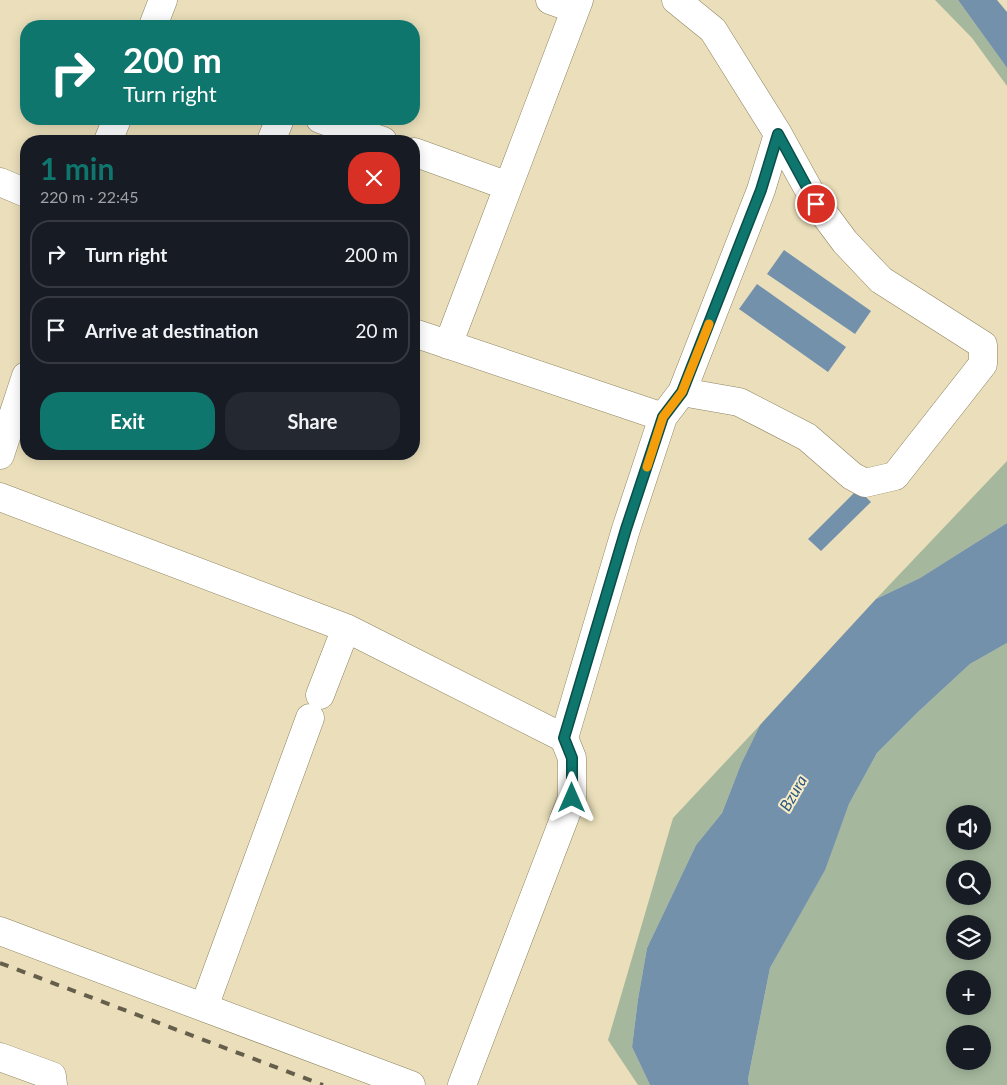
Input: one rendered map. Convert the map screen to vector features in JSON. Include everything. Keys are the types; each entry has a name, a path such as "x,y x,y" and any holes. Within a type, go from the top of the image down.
{"lane":[{"path":"156,20 164,0"},
{"path":"448,345 577,4 550,0"},
{"path":"676,0 713,30 778,134 816,204 845,242 880,280 983,344 983,364 895,476 865,482 852,476 807,437 738,402 682,392"},
{"path":"337,125 366,135"},
{"path":"462,1085 572,798 572,758 564,738 626,529 663,417 682,392 761,190 778,134"},
{"path":"420,154 508,186"},
{"path":"0,182 20,190"},
{"path":"420,335 663,417"},
{"path":"0,455 20,394"},
{"path":"0,497 346,628 564,738"},
{"path":"204,1007 315,706 346,628"},
{"path":"0,931 411,1085"},
{"path":"0,1058 52,1076 53,1085"}],"green space":[{"path":"935,0 958,0 1007,68 1007,86 972,38"},
{"path":"1007,461 1007,523 920,578 876,599"},
{"path":"1007,643 1007,1085 749,1085 748,1079 770,968 824,870 849,804 877,753 970,664"},
{"path":"760,725 741,764 722,813 696,845 647,948 632,1047 650,1085 638,1085 608,1040 673,818"}],"water":[{"path":"958,0 997,0 1007,12 1007,68"},
{"path":"784,250 871,311 855,334 767,274"},
{"path":"757,284 846,347 828,372 739,309"},
{"path":"858,489 871,502 821,551 808,539"},
{"name":"Bzura","path":"1007,523 1007,643 970,664 877,753 849,804 825,870 770,968 748,1079 749,1085 650,1085 632,1047 647,948 696,845 722,813 741,764 760,725 876,599 920,578"}],"railway":[{"path":"0,963 323,1085"}],"slow traffic":[{"path":"647,467 663,417 682,392 709,324"}],"route":[{"path":"572,798 572,758 564,738 626,529 663,417 682,392 761,190 778,134 816,204"}]}
